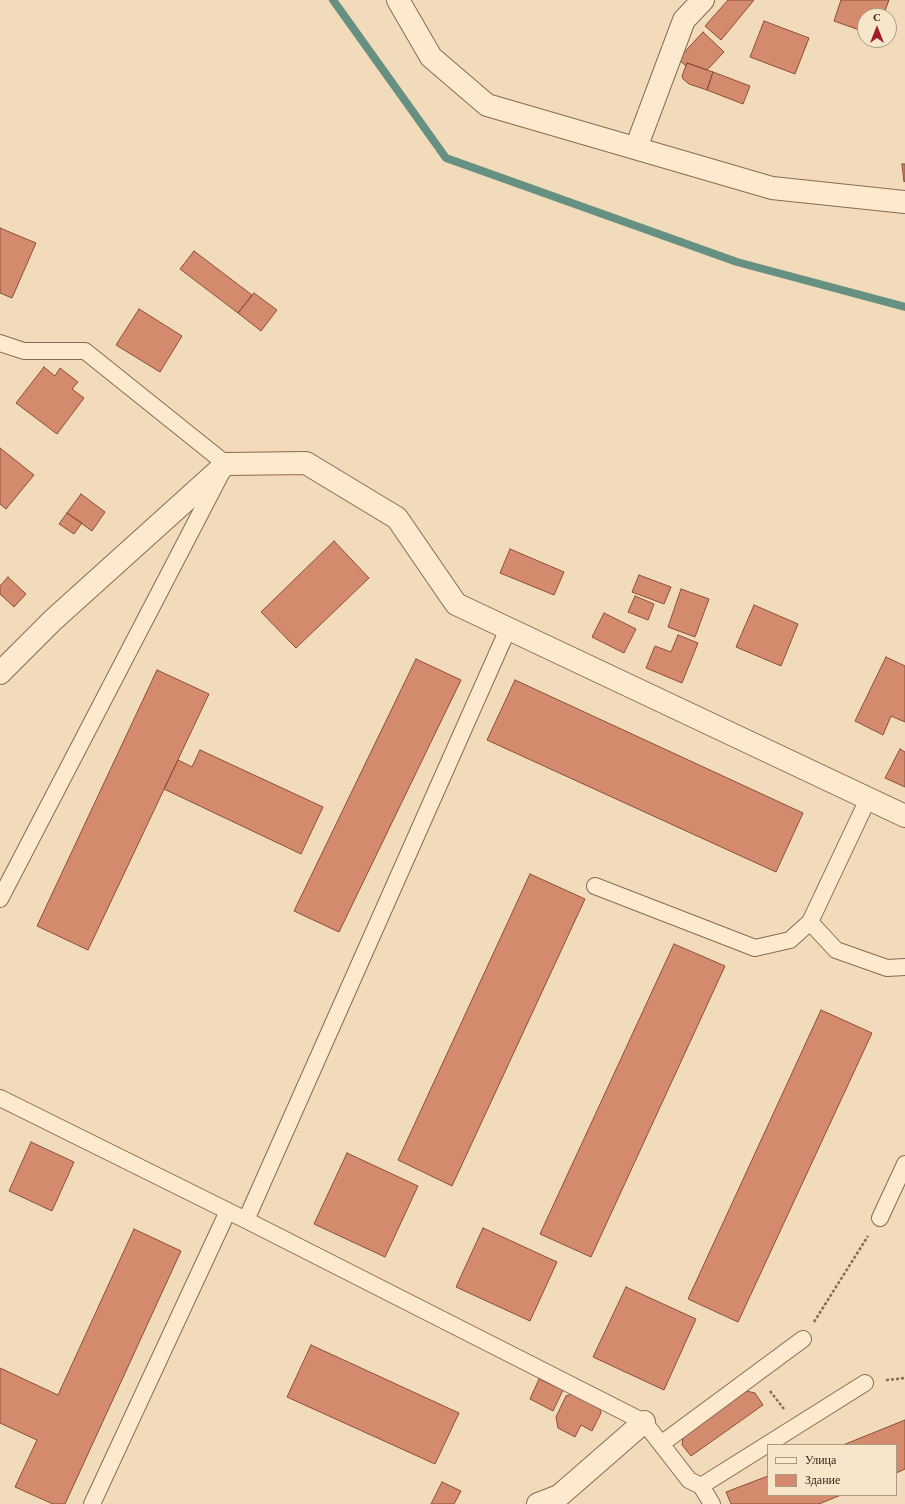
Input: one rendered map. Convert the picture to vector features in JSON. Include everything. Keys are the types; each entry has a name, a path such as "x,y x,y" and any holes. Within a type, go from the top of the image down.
{"street":[{"path":"398,0 431,57 487,105 772,188 905,202"},
{"path":"636,148 684,20 703,0"},
{"path":"0,673 53,620 226,464 306,463 397,518 456,604 905,816"},
{"path":"538,1504 559,1496 644,1422"}],"lane":[{"path":"0,343 24,351 85,351 226,464 0,899"},
{"path":"246,1220 508,628"},
{"path":"595,886 755,948 790,940 810,922 868,798"},
{"path":"810,922 836,950 888,968 905,967"},
{"path":"0,1098 246,1220 644,1422 689,1480 701,1486 712,1504"},
{"path":"880,1218 905,1164"},
{"path":"92,1504 228,1211"},
{"path":"661,1444 803,1339"},
{"path":"767,1444 865,1383"},
{"path":"701,1486 767,1444"}],"path":[{"path":"803,1339 880,1218"},
{"path":"755,1374 797,1425"}],"building":[{"path":"728,0 754,0 721,40 705,26"},
{"path":"841,0 889,0 886,8 857,8 857,29 834,21"},
{"path":"764,21 809,38 795,74 750,57"},
{"path":"703,32 724,52 707,70 687,63 686,66 678,59"},
{"path":"687,63 713,72 707,90 689,84 683,79 682,76"},
{"path":"713,72 750,86 743,104 707,90"},
{"path":"902,164 905,164 904,182"},
{"path":"0,228 36,243 12,298 0,293"},
{"path":"194,251 252,295 238,313 180,269"},
{"path":"254,293 277,310 261,331 238,313"},
{"path":"139,309 182,336 160,372 116,345"},
{"path":"44,367 55,376 60,368 78,382 72,389 84,398 57,434 16,403"},
{"path":"0,448 34,475 6,509 0,504"},
{"path":"81,494 105,512 92,531 67,513"},
{"path":"67,513 82,523 74,534 59,524"},
{"path":"334,541 369,578 296,648 261,612"},
{"path":"510,549 564,572 554,595 500,573"},
{"path":"639,575 671,587 664,604 632,592"},
{"path":"8,577 26,594 14,607 0,594 0,586"},
{"path":"681,589 709,599 695,637 668,627"},
{"path":"635,596 654,604 648,620 628,612"},
{"path":"754,605 798,624 781,666 736,647"},
{"path":"604,613 636,629 624,653 592,637"},
{"path":"678,635 698,643 682,683 646,668 655,646 671,652"},
{"path":"886,657 905,666 905,722 891,716 883,735 855,721"},
{"path":"416,659 461,680 339,932 294,911"},
{"path":"157,670 209,694 88,950 37,926"},
{"path":"515,680 803,813 776,872 487,740"},
{"path":"900,749 905,752 905,787 885,778"},
{"path":"200,750 323,807 301,854 164,789 178,760 192,767"},
{"path":"530,874 585,899 452,1186 398,1160"},
{"path":"674,944 725,966 591,1257 540,1234"},
{"path":"821,1010 872,1033 738,1322 688,1299"},
{"path":"31,1142 74,1162 52,1211 9,1191"},
{"path":"347,1153 418,1186 385,1257 314,1224"},
{"path":"483,1228 557,1262 530,1321 456,1287"},
{"path":"134,1229 181,1251 65,1504 53,1504 15,1487 37,1440 0,1423 0,1368 58,1395"},
{"path":"626,1287 696,1319 664,1390 593,1357"},
{"path":"311,1345 459,1413 435,1464 287,1397"},
{"path":"539,1379 563,1390 553,1411 530,1399"},
{"path":"746,1391 755,1393 763,1405 691,1456 682,1445 683,1436"},
{"path":"575,1393 598,1404 601,1413 592,1431 581,1425 575,1437 558,1428 556,1417 566,1396"},
{"path":"905,1420 905,1469 897,1473 897,1444 845,1444"},
{"path":"767,1476 767,1496 839,1496 819,1504 731,1504 726,1492"},
{"path":"442,1482 461,1491 454,1504 431,1504"}],"waterway":[{"path":"333,0 446,158 737,262 905,307"}]}
